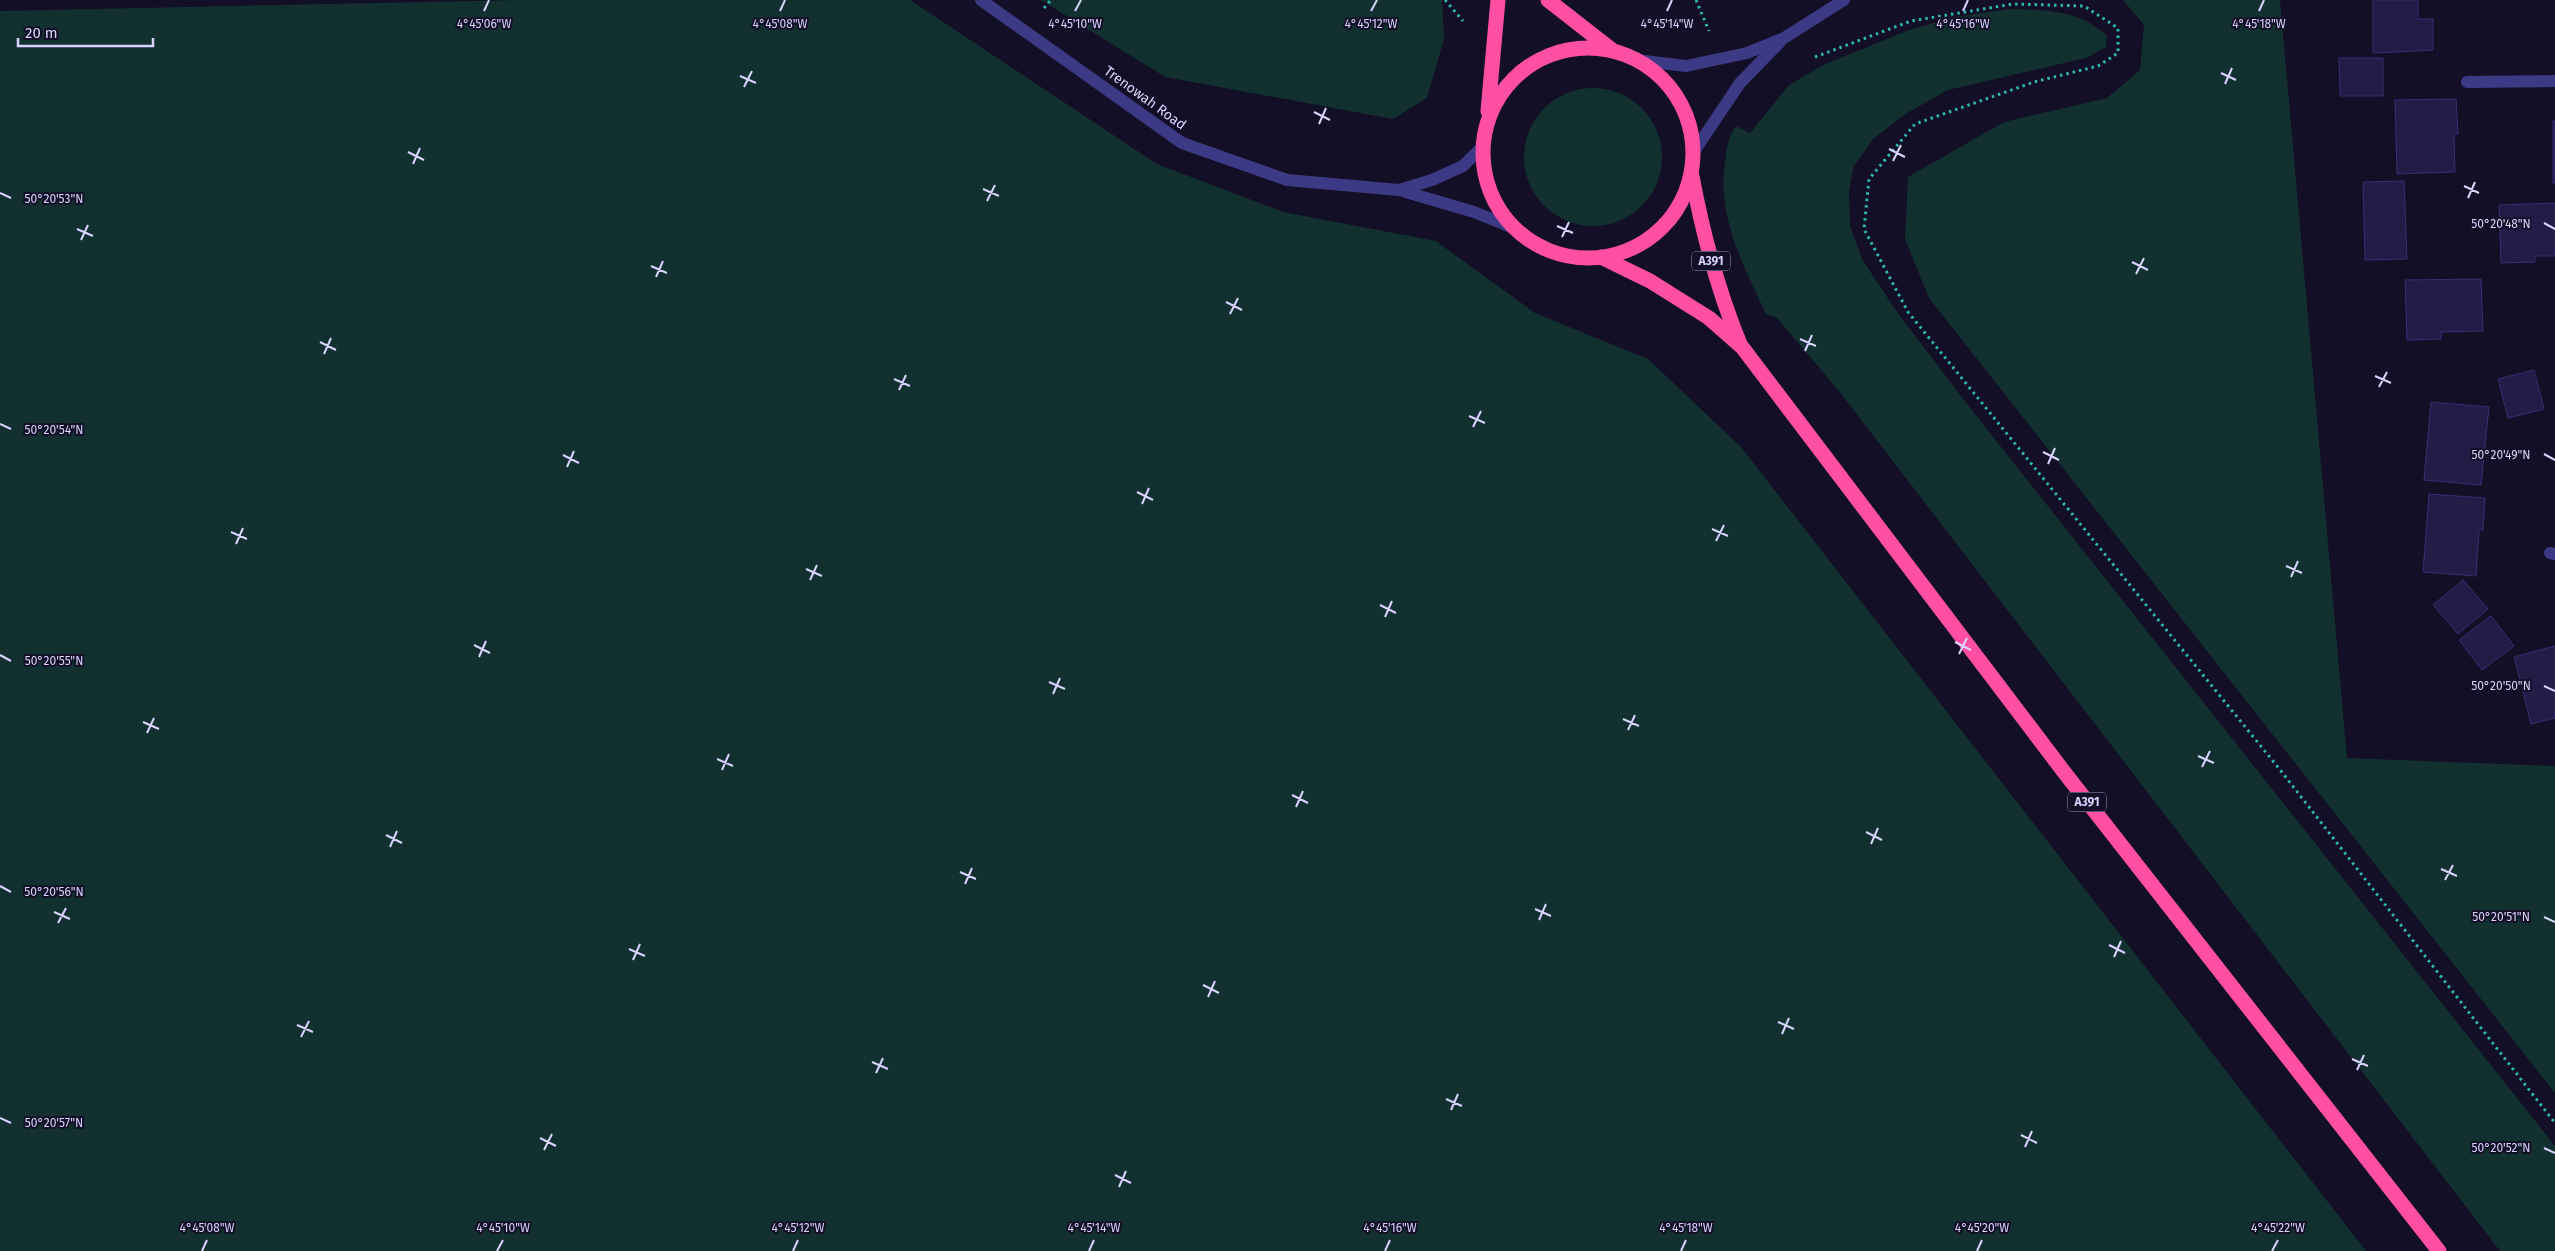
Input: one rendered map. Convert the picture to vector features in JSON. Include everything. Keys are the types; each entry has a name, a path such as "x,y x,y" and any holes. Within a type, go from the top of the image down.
{"highway":[{"path":"1486,128 1493,108 1504,90 1534,62 1553,54 1573,49 1594,48 1614,52 1636,60 1659,76 1678,99 1691,134 1692,172 1687,190 1678,207 1653,235 1637,246 1601,257 1583,257 1547,249 1530,240 1516,229 1494,199 1483,164 1483,146 1498,0"},
{"path":"1548,0 1614,52"},
{"name":"A391","path":"1692,172 1703,231 1721,297 1742,347"},
{"name":"A391","path":"1601,257 1650,281 1708,318 1742,347 2058,764 2439,1251"}],"street":[{"name":"Trenowah Road","path":"981,0 1182,143 1287,180 1399,190 1474,212 1516,229"},
{"path":"1636,60 1686,66 1747,53 1784,38 1844,0"},
{"path":"1693,153 1740,84 1784,38"},
{"path":"2467,82 2555,81"},
{"name":"Trenowah Road","path":"1399,190 1432,180 1463,166 1483,146"}],"path":[{"path":"1445,0 1467,26"},
{"path":"1696,0 1718,58"},
{"path":"1807,59 1911,21 2013,4 2084,6 2118,28 2118,53 2098,66 2034,82 1915,124 1869,179 1864,229 1908,312 2281,771 2555,1123"}],"green space":[{"path":"516,0 910,0 1157,164 1283,212 1436,241 1535,313 1648,359 1741,447 2366,1251 0,1251 0,11"},
{"path":"1041,0 1442,0 1444,39 1427,98 1393,119 1165,77"},
{"path":"2123,0 2280,0 2347,758 2555,766 2555,1093 1929,298 1905,239 1908,177 2004,122 2107,98 2140,70 2144,25"},
{"path":"2009,9 2048,11 2073,16 2096,27 2107,36 2106,47 2086,58 1948,90 1907,113 1873,139 1854,166 1849,190 1850,226 1862,259 1897,312 1971,409 2555,1146 2555,1251 2500,1251 1839,391 1777,318 1766,314 1741,259 1728,221 1724,182 1727,147 1736,126 1750,133 1789,85 1825,64 1909,30 1955,17"},
{"path":"1593,88 1619,93 1642,108 1657,131 1662,157 1657,183 1642,206 1619,221 1593,226 1567,221 1544,206 1529,183 1524,157 1529,131 1544,108 1567,93"}],"building":[{"path":"2373,0 2418,0 2418,19 2433,19 2433,50 2373,53"},
{"path":"2339,58 2383,58 2383,96 2340,96"},
{"path":"2456,99 2458,134 2454,134 2455,172 2397,174 2395,100"},
{"path":"2553,121 2555,121 2555,183 2553,183"},
{"path":"2404,181 2407,259 2365,260 2363,182"},
{"path":"2555,203 2555,256 2535,256 2535,262 2501,263 2499,205"},
{"path":"2481,279 2483,331 2441,332 2441,339 2407,340 2405,280"},
{"path":"2534,370 2544,409 2508,418 2498,379"},
{"path":"2431,402 2489,407 2481,485 2424,480"},
{"path":"2429,494 2485,498 2483,530 2479,530 2476,576 2423,572"},
{"path":"2463,580 2488,609 2458,634 2433,605"},
{"path":"2491,616 2514,646 2482,670 2459,640"},
{"path":"2555,646 2555,718 2531,724 2514,657"}]}
